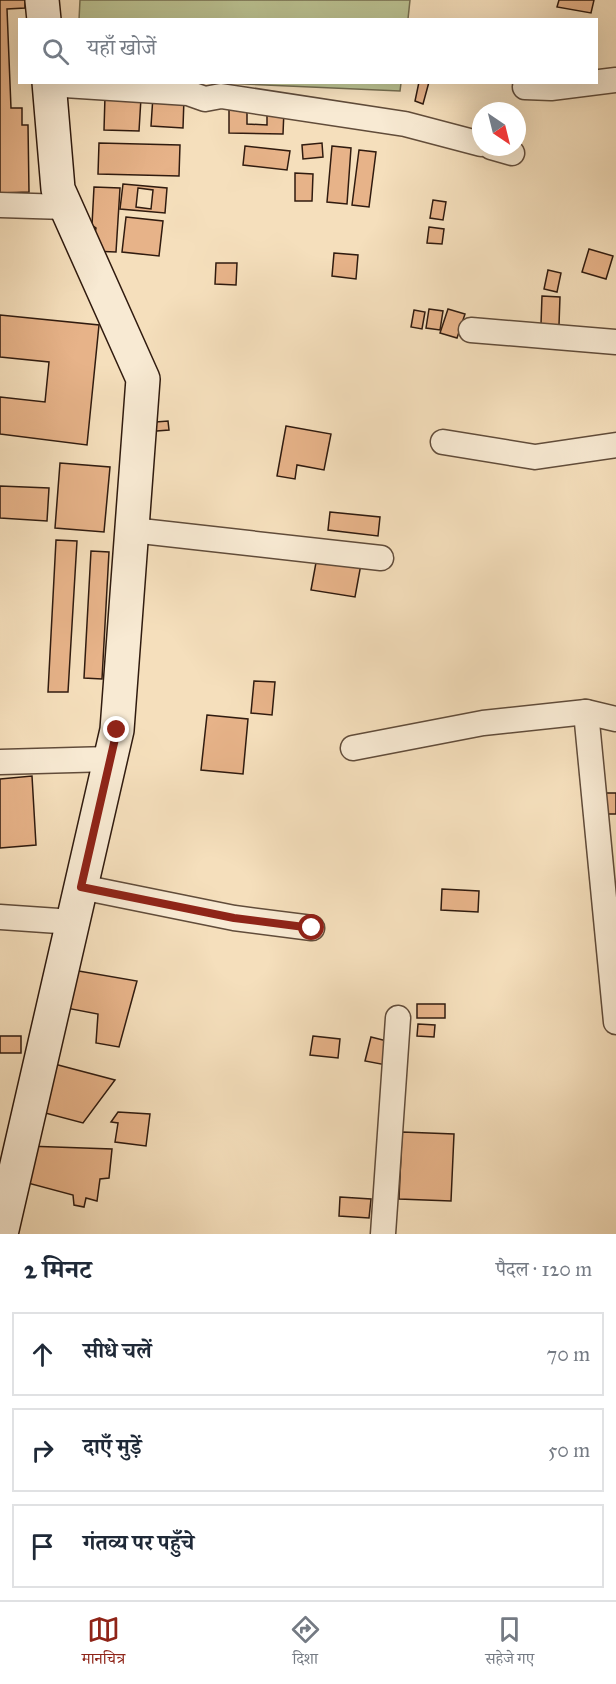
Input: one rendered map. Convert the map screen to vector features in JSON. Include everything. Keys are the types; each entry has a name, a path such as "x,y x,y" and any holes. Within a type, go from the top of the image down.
{"street":[{"path":"42,0 44,18"},
{"path":"598,82 616,80"},
{"path":"1,1234 117,730 143,379 58,189 49,84"},
{"path":"63,84 188,93 205,99 221,96 405,124 472,142"},
{"path":"525,87 552,88 584,84"},
{"path":"0,205 66,207"},
{"path":"471,330 616,342"},
{"path":"443,442 535,457 616,445"},
{"path":"132,530 381,558"},
{"path":"353,748 483,723 586,712 616,719"},
{"path":"586,712 610,888 616,1022"},
{"path":"0,762 110,759"},
{"path":"81,887 234,918 312,928"},
{"path":"0,917 73,922"},
{"path":"383,1234 398,1018"}],"green space":[{"path":"80,0 410,0 408,18 79,18"},
{"path":"245,84 401,84 400,91"}],"building":[{"path":"0,0 25,0 25,8 7,9 11,108 22,108 22,125 28,125 29,192 0,193"},
{"path":"559,0 594,0 591,13 557,7"},
{"path":"419,84 428,84 423,104 415,101"},
{"path":"105,96 141,98 139,131 104,130"},
{"path":"153,96 184,98 183,128 151,126"},
{"path":"229,108 247,109 247,124 267,125 267,109 284,110 283,134 229,133"},
{"path":"99,143 180,145 179,176 98,174"},
{"path":"322,143 323,157 303,159 302,145"},
{"path":"245,146 290,151 287,170 243,165"},
{"path":"332,146 351,148 347,204 327,202"},
{"path":"359,150 376,152 369,207 352,205"},
{"path":"295,173 313,174 312,201 295,201"},
{"path":"123,184 167,188 165,213 120,209","holes":["138,188 153,190 151,209 136,207"]},
{"path":"94,187 120,188 116,252 91,251 96,228 92,225"},
{"path":"433,200 446,202 443,220 430,218"},
{"path":"126,217 163,221 159,256 122,252"},
{"path":"429,227 444,229 442,244 427,243"},
{"path":"589,249 613,256 606,279 582,272"},
{"path":"334,253 358,255 356,279 332,276"},
{"path":"216,263 237,263 236,285 215,284"},
{"path":"548,270 561,273 557,292 544,289"},
{"path":"542,296 560,297 559,325 541,324"},
{"path":"429,309 443,311 440,330 426,328"},
{"path":"448,309 465,314 457,338 440,333"},
{"path":"414,310 425,312 422,329 411,327"},
{"path":"0,315 99,325 87,445 0,434 0,397 45,402 49,362 0,357"},
{"path":"168,421 169,430 144,432 143,423"},
{"path":"286,426 331,434 324,470 297,465 295,479 277,476"},
{"path":"60,463 110,467 104,532 55,528"},
{"path":"0,486 49,488 47,521 0,518"},
{"path":"330,512 380,517 378,536 328,530"},
{"path":"56,540 77,541 68,692 48,692"},
{"path":"91,551 109,552 102,679 84,678"},
{"path":"317,557 361,564 355,597 311,590"},
{"path":"254,681 275,682 272,715 251,713"},
{"path":"207,715 248,719 243,774 201,770"},
{"path":"32,776 36,845 0,848 0,779"},
{"path":"605,793 616,793 616,814 604,814"},
{"path":"442,889 479,891 478,912 441,910"},
{"path":"67,969 137,981 119,1047 96,1043 98,1014 61,1007"},
{"path":"417,1004 445,1004 445,1018 417,1018"},
{"path":"418,1024 435,1025 434,1037 417,1036"},
{"path":"0,1036 21,1036 21,1053 0,1053"},
{"path":"313,1036 340,1039 338,1058 310,1055"},
{"path":"371,1037 391,1042 386,1065 365,1061"},
{"path":"43,1061 115,1080 83,1123 30,1109"},
{"path":"118,1112 150,1114 146,1146 115,1142 118,1123 111,1122"},
{"path":"402,1132 454,1134 451,1201 399,1199"},
{"path":"26,1146 112,1149 109,1178 100,1179 97,1201 86,1198 84,1207 74,1205 73,1195 24,1182"},
{"path":"340,1197 371,1199 369,1218 339,1216"}],"route":[{"path":"117,730 81,887 234,918 312,928"}]}
